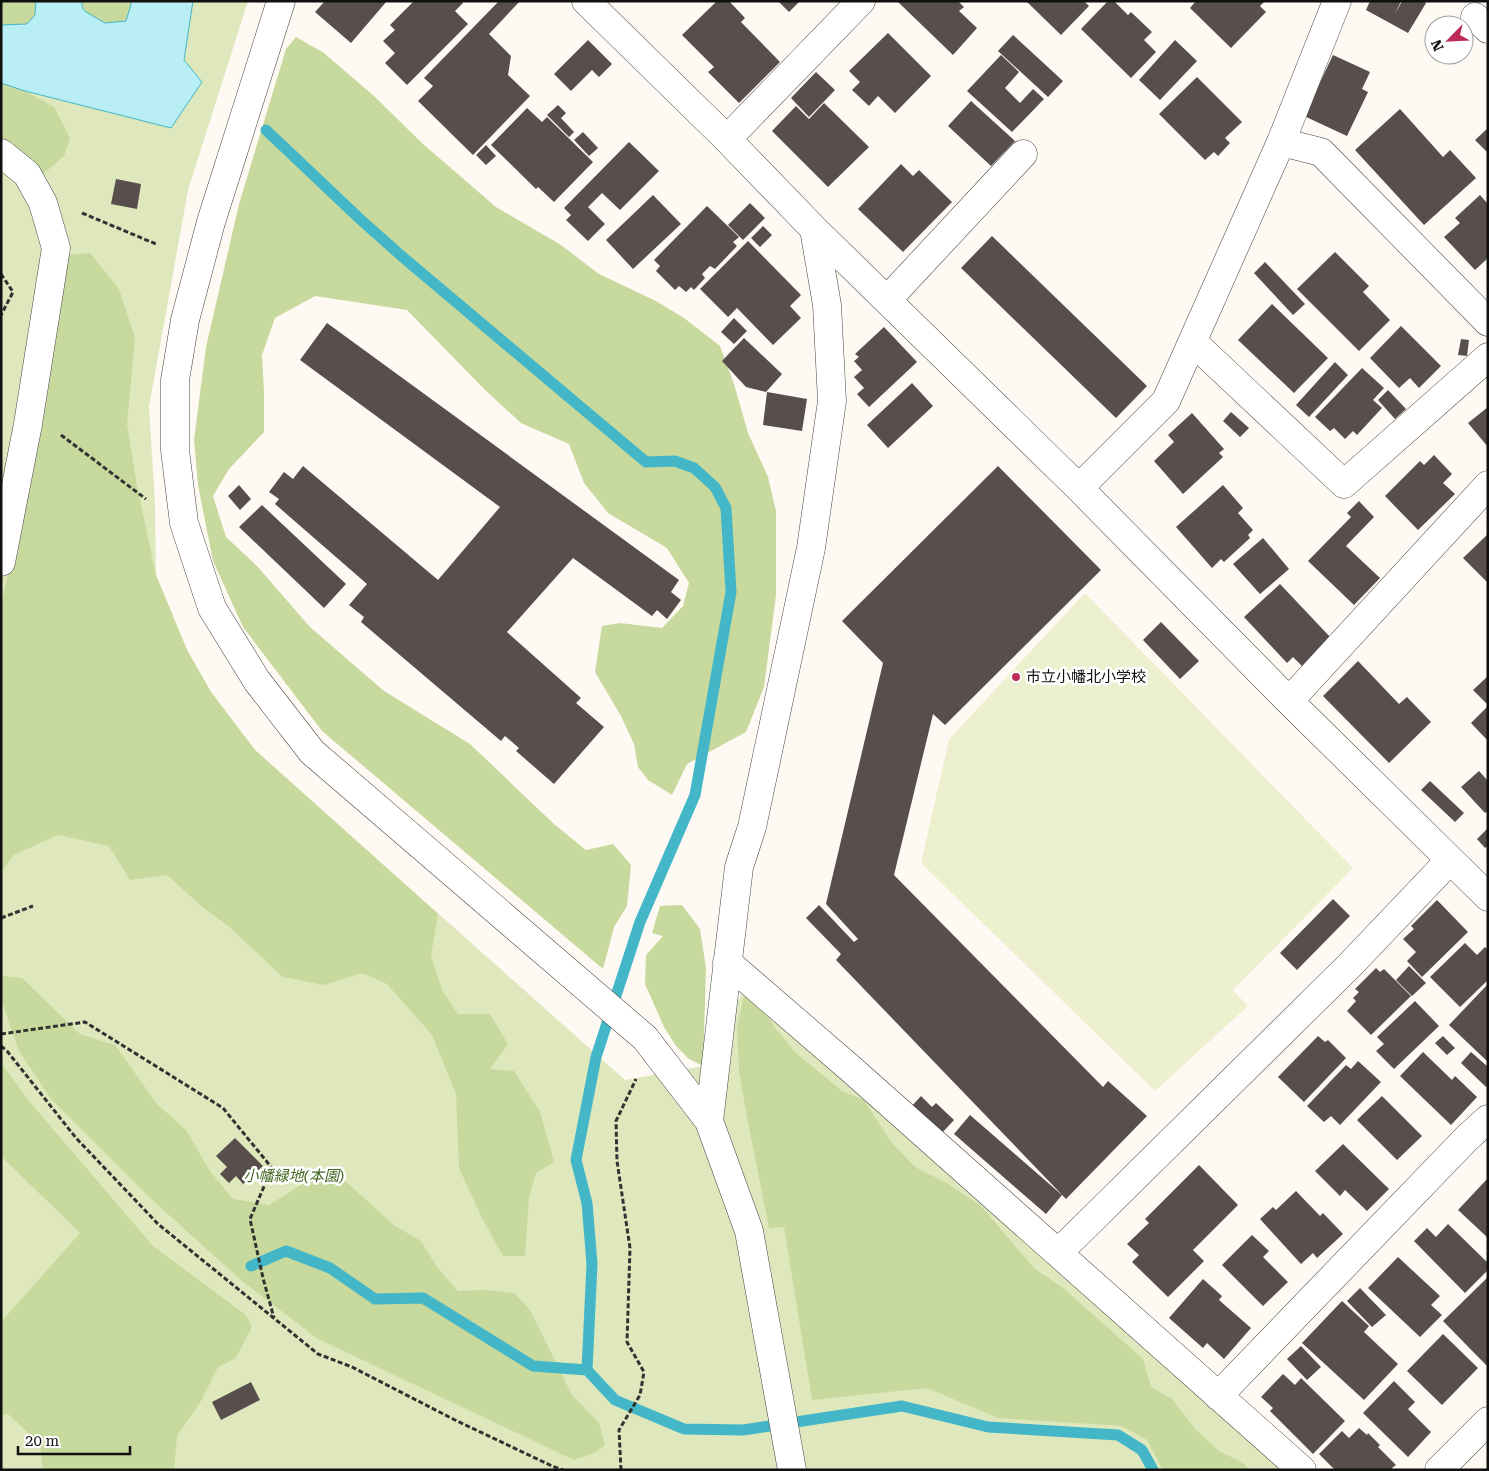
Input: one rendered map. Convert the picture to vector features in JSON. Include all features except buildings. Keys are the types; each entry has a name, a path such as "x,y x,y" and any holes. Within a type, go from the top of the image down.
{"street":[{"path":"281,1 211,222 185,320 175,380 175,450 184,523 212,608 257,681 312,752 644,1038 709,1122 749,1231 791,1461"},
{"path":"586,1 814,229 1079,488 1289,701 1488,897"},
{"path":"726,139 861,1"},
{"path":"1079,488 1166,401 1281,142 1337,1"},
{"path":"1281,142 1321,152 1488,322"},
{"path":"1,153 27,174 43,203 56,248 30,412 1,562"},
{"path":"887,300 1023,154"},
{"path":"709,1122 739,867 752,827 811,548 832,401 827,305 814,229"},
{"path":"1193,342 1344,484 1488,357"},
{"path":"1289,701 1488,485"},
{"path":"1058,1253 1350,965 1450,860"},
{"path":"727,962 851,1068 1302,1470"},
{"path":"1218,1396 1467,1138 1488,1119"},
{"path":"1439,1470 1488,1421"}],"path":[{"path":"43,203 61,205 156,244"},
{"path":"1,274 13,292 1,315"},
{"path":"30,412 146,499"},
{"path":"1,918 33,906"},
{"path":"1,1034 85,1022 223,1108 272,1168 250,1219 274,1319"},
{"path":"1,1046 76,1138 158,1224 318,1354 352,1367 455,1420 563,1470"},
{"path":"621,1470 619,1430 640,1395 644,1372 628,1342 630,1248 617,1161 616,1121 636,1079"}],"green space":[{"name":"小幡緑地(本園)","path":"1,1 248,1 188,190 149,407 155,503 156,575 187,650 211,692 255,750 625,1080 703,1066 746,986 1296,1470 1,1470"},
{"path":"1,1 36,1 35,15 27,24 1,25"},
{"path":"81,1 132,1 132,4 126,21 106,23 86,13"},
{"path":"296,37 324,53 374,96 423,144 496,207 561,245 599,274 656,301 684,318 720,346 734,384 748,433 768,477 776,511 776,595 764,687 746,732 687,764 672,795 648,780 638,767 634,744 621,716 595,672 602,626 620,623 662,628 683,606 689,583 667,548 608,513 584,483 569,444 521,423 484,389 407,310 315,296 275,318 262,355 264,432 229,469 213,496 226,537 257,566 310,627 384,691 470,744 554,824 586,850 613,844 631,865 627,906 614,927 603,969 322,731 243,627 213,561 198,485 194,440 206,347 239,204 286,49"},
{"path":"1,83 25,91 54,107 70,138 64,156 41,176 1,139"},
{"path":"90,253 119,289 135,338 127,424 137,486 156,575 187,650 211,692 255,750 438,914 431,956 442,990 458,1014 490,1014 508,1044 490,1069 514,1071 540,1112 554,1162 536,1173 529,1197 525,1256 503,1256 482,1218 459,1168 456,1094 432,1035 387,984 362,973 324,985 283,977 228,926 200,905 167,875 130,880 109,846 58,835 14,855 1,872 1,605 43,417 62,283 69,255"},
{"path":"1085,593 1353,868 1233,990 1248,1006 1155,1091 921,863 949,739"},
{"path":"682,905 700,929 706,968 703,1066 689,1059 676,1046 664,1027 645,984 646,955 663,936 652,933 660,906"},
{"path":"1,976 22,978 80,1034 115,1045 157,1104 186,1130 210,1171 233,1199 269,1205 320,1173 344,1180 395,1226 421,1241 437,1267 458,1291 484,1290 514,1293 530,1310 572,1395 599,1423 605,1445 594,1453 574,1460 318,1339 242,1281 149,1197 51,1099 19,1051 1,999"},
{"path":"746,986 776,1029 796,1053 842,1091 864,1100 892,1143 915,1167 947,1183 980,1205 1035,1269 1063,1288 1143,1359 1151,1387 1172,1399 1195,1429 1219,1451 1243,1463 1250,1470 1163,1470 1147,1440 1122,1426 998,1418 927,1388 812,1400 784,1227 769,1228 739,1071 737,1028"},
{"path":"1,1063 29,1101 153,1246 246,1315 252,1327 236,1358 218,1367 201,1401 177,1436 174,1470 43,1470 40,1444 8,1414 1,1415 1,1322 80,1233 1,1156"}],"water":[{"path":"36,1 81,1 86,12 105,23 126,21 132,1 193,1 184,60 202,82 171,128 25,91 1,83 1,25 27,24 35,15"}],"waterway":[{"path":"266,130 405,259 646,462 675,461 694,468 715,487 726,508 731,592 695,795 640,922 596,1057 576,1160 587,1203 592,1264 587,1370"},
{"path":"251,1266 286,1251 330,1268 375,1299 423,1298 533,1366 587,1370 615,1400 684,1429 743,1430 902,1406 988,1427 1118,1435 1142,1450 1153,1470"}],"place":[{"name":"市立小幡北小学校","path":"1016,677"}]}
